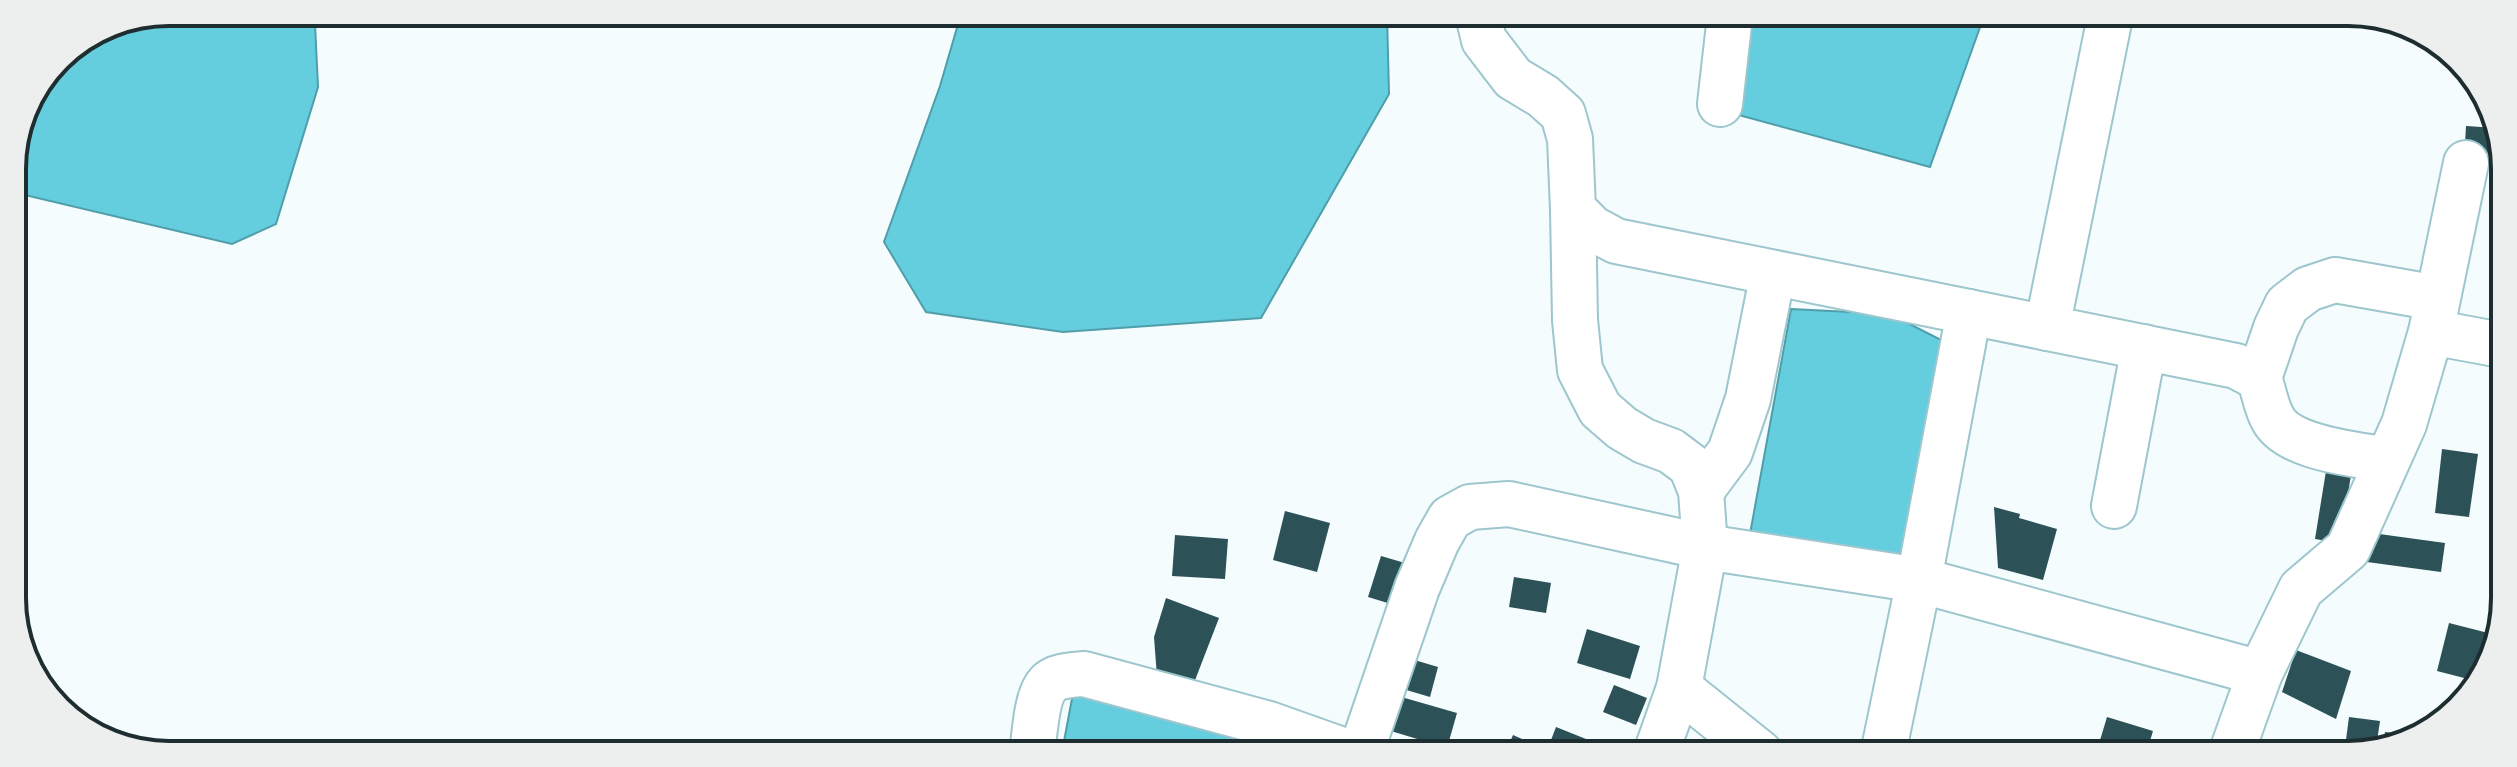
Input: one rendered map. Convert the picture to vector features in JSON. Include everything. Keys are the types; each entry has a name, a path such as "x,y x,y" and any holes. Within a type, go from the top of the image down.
{"street":[{"path":"1481,26 1484,40 1513,78 1543,96 1563,114 1570,139 1575,320 1580,370 1600,409 1622,428 1644,441 1671,451 1691,466 1701,491 1705,547 1679,688 1660,741"},
{"path":"1720,104 1729,26"},
{"path":"2047,328 2108,26"},
{"path":"2236,741 2260,673 2301,589 2348,549 2404,424 2434,315 2466,163"},
{"path":"1573,209 1592,228 1616,241 2236,366 2259,378"},
{"path":"1701,491 1730,452 1748,399 1773,273"},
{"path":"2387,460 2316,446 2288,435 2273,420 2259,378 2287,305 2308,289 2335,280 2434,315 2491,341"},
{"path":"1886,741 1969,312"},
{"path":"2114,506 2144,347"},
{"path":"1365,741 1417,588 1450,518 1470,507 1509,504 1705,547 1919,580 2260,673"},
{"path":"1034,741 1039,706 1048,684 1062,676 1084,674 1269,724 1317,741"},
{"path":"1679,688 1745,741"}],"water":[{"path":"315,26 318,87 276,224 232,244 26,195 27,150 37,114 50,90 75,61 114,37 150,27"},
{"path":"958,26 1387,26 1389,94 1261,318 1063,332 926,312 884,242 940,86"},
{"path":"1749,26 1980,26 1930,167 1735,114"},
{"path":"1791,309 1890,314 1951,345 1900,569 1750,534"},
{"path":"1074,688 1262,741 1064,741"}],"building":[{"path":"2466,126 2484,127 2491,162 2464,161"},
{"path":"2442,449 2478,454 2469,517 2435,513"},
{"path":"2326,471 2351,475 2340,543 2315,539"},
{"path":"1994,507 2057,529 2043,580 1998,568"},
{"path":"1285,511 1330,523 1317,572 1273,560"},
{"path":"2372,533 2445,543 2441,572 2367,562"},
{"path":"1175,535 1228,539 1225,579 1172,576"},
{"path":"1381,556 1405,563 1391,604 1368,597"},
{"path":"1514,577 1551,583 1546,613 1509,607"},
{"path":"1166,598 1219,618 1192,688 1157,677 1154,637"},
{"path":"2449,623 2487,633 2480,653 2466,678 2437,671"},
{"path":"1587,629 1640,646 1630,679 1577,663"},
{"path":"2296,650 2351,671 2336,719 2282,692"},
{"path":"1401,656 1438,667 1430,697 1393,686"},
{"path":"1614,685 1647,698 1636,725 1603,712"},
{"path":"1391,694 1457,713 1449,741 1424,741 1381,728"},
{"path":"2107,717 2153,731 2150,741 2100,741"},
{"path":"2349,717 2380,721 2378,738 2346,741"},
{"path":"1556,727 1591,741 1551,741"},
{"path":"1513,735 1526,741 1510,741"}]}
